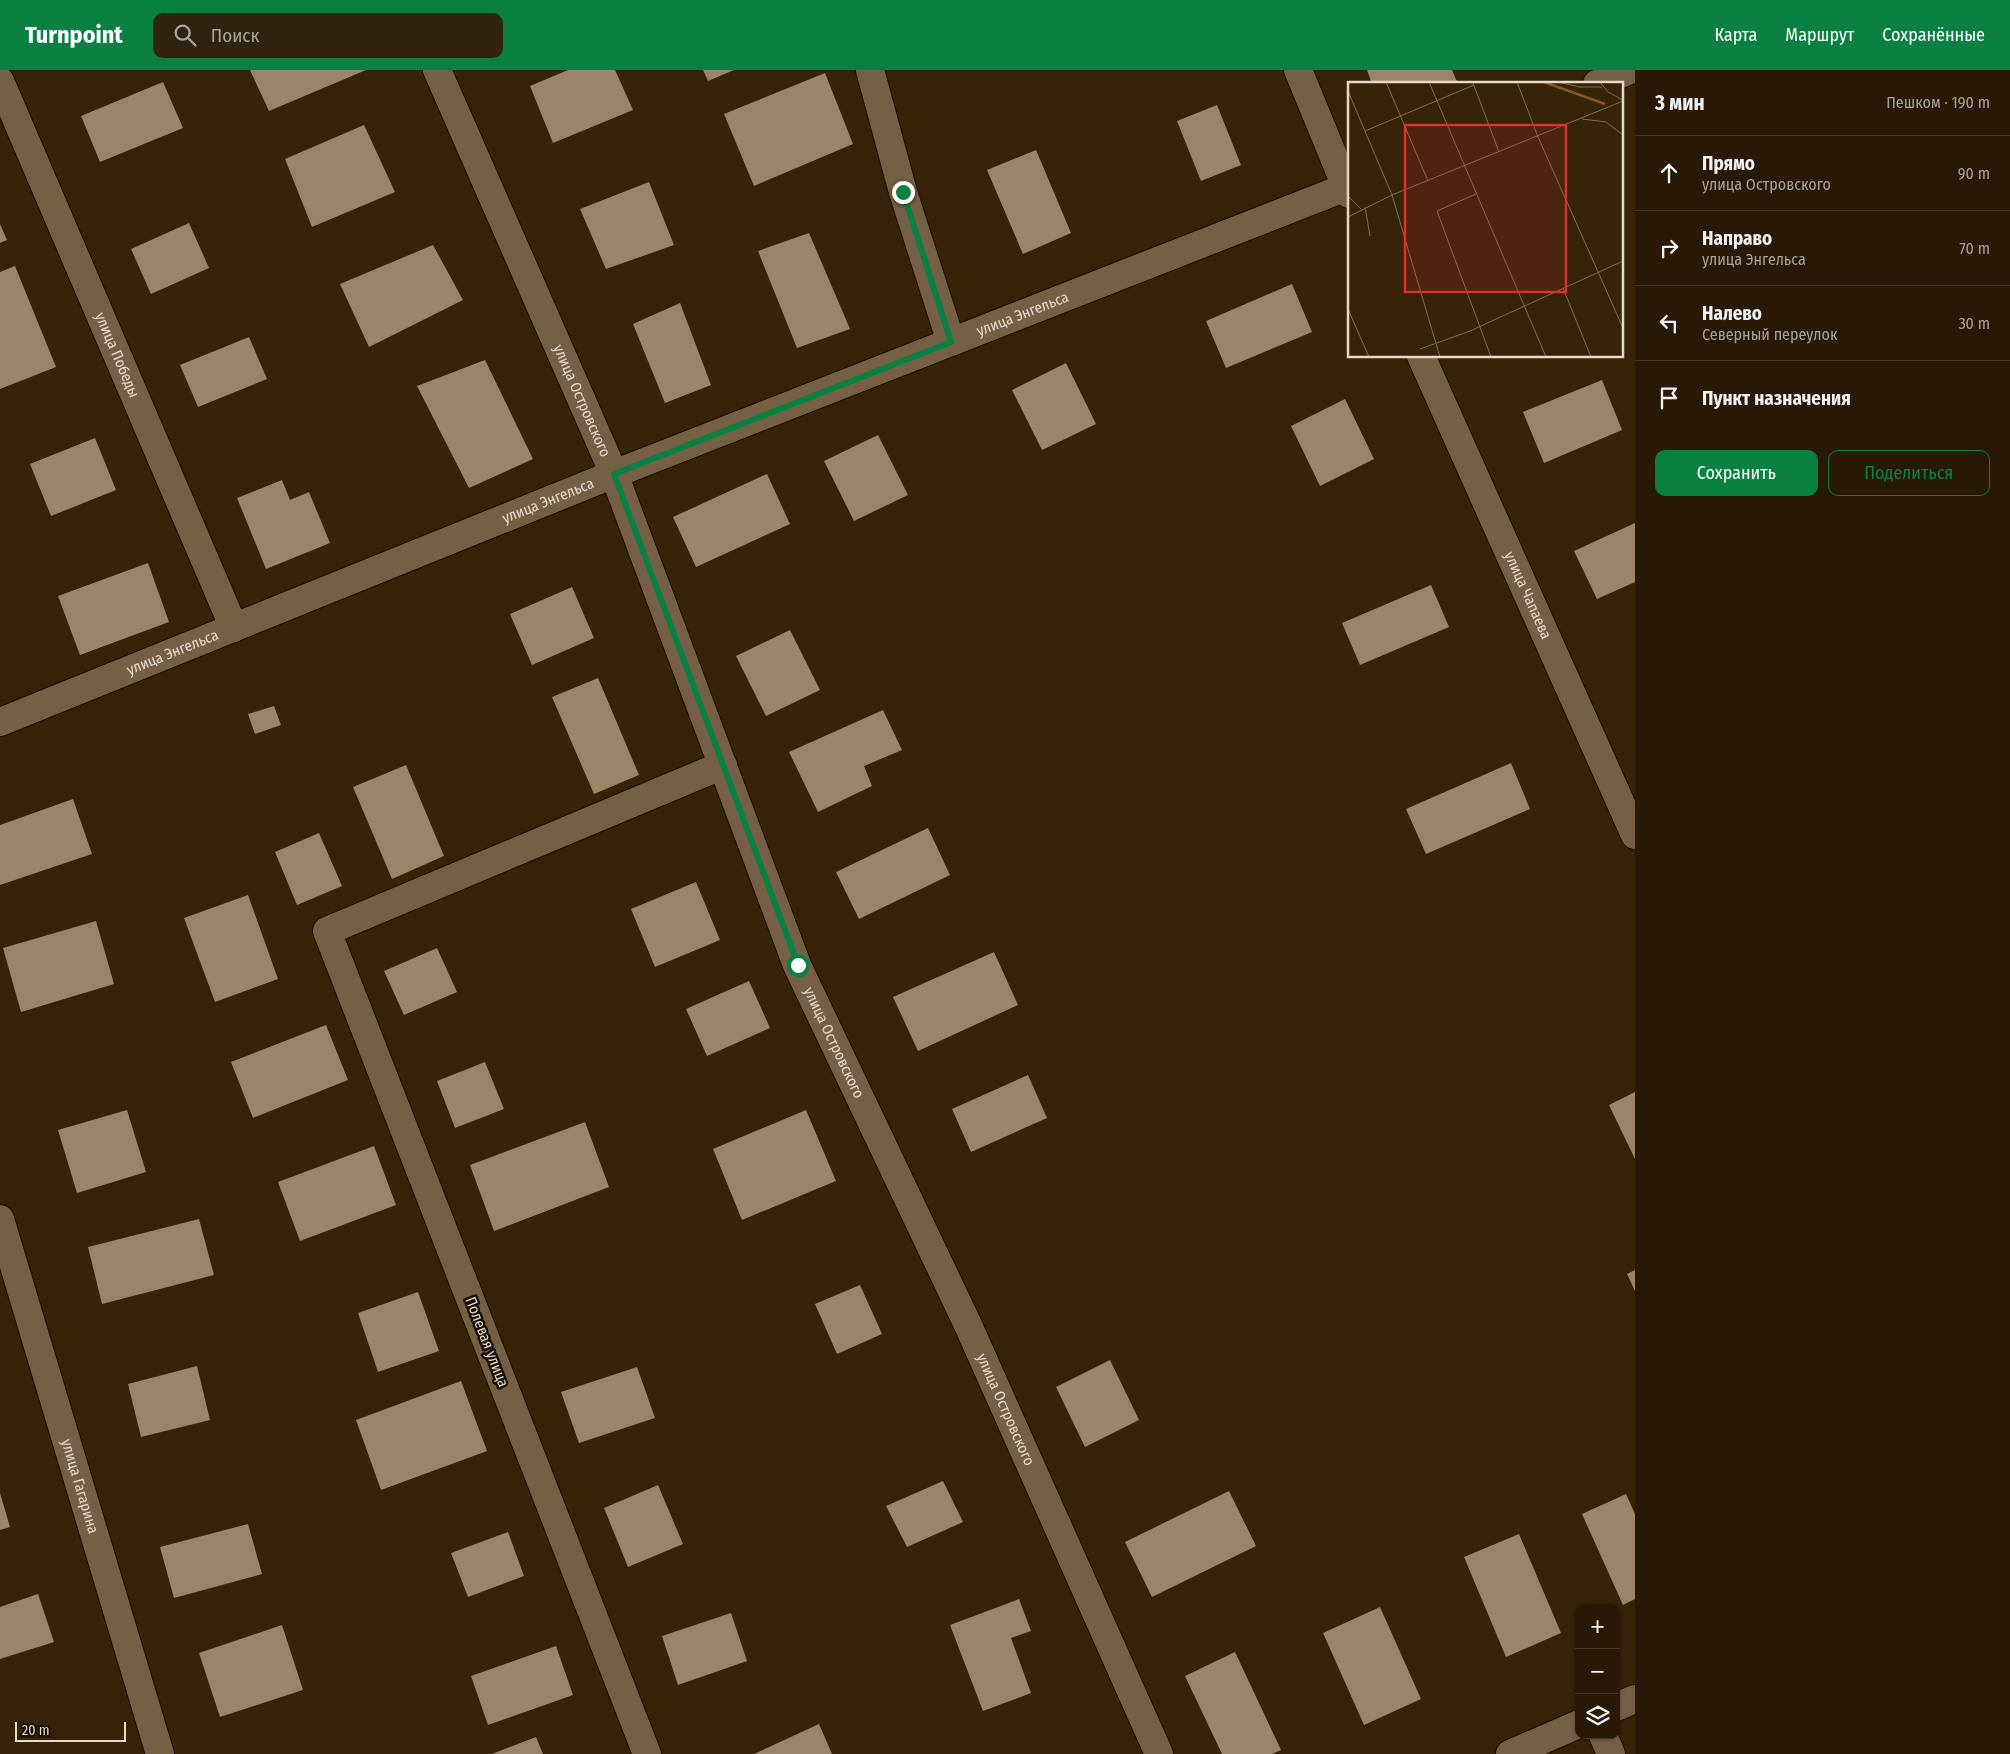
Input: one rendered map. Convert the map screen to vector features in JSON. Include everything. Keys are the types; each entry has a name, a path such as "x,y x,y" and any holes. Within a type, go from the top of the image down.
{"street":[{"name":"улица Островского","path":"437,70 614,474 798,965 968,1326 1159,1754"},
{"path":"870,70 903,192 951,342"},
{"path":"1298,70 1348,189"},
{"path":"1602,82 1630,70"},
{"name":"улица Победы","path":"0,81 234,628"},
{"name":"улица Энгельса","path":"0,722 614,474 1348,189"},
{"name":"улица Чапаева","path":"1422,358 1635,835"},
{"name":"Полевая улица","path":"647,1754 327,931 723,765"},
{"name":"улица Гагарина","path":"0,1219 160,1754"},
{"path":"1620,1705 1635,1698"},
{"path":"1510,1754 1575,1726"},
{"path":"1605,1739 1611,1754"}],"building":[{"path":"250,70 366,70 269,111"},
{"path":"568,70 615,70 633,110 553,143 530,86"},
{"path":"703,70 734,70 708,81"},
{"path":"1367,70 1452,70 1457,82 1371,82"},
{"path":"825,73 853,144 754,186 724,114"},
{"path":"163,82 183,128 100,162 81,116"},
{"path":"1217,105 1241,165 1201,181 1177,121"},
{"path":"364,125 395,192 312,227 285,159"},
{"path":"1036,150 1071,233 1023,254 987,170"},
{"path":"649,182 674,245 606,269 580,209"},
{"path":"189,223 209,268 151,294 131,249"},
{"path":"0,224 7,240 0,243"},
{"path":"809,233 850,329 797,348 758,251"},
{"path":"433,245 463,300 369,347 340,284"},
{"path":"15,266 56,367 0,389 0,272"},
{"path":"1292,284 1312,332 1226,368 1206,321"},
{"path":"680,303 711,385 665,403 633,324"},
{"path":"249,337 267,379 198,407 180,365"},
{"path":"485,360 533,459 469,488 417,386"},
{"path":"1066,363 1096,424 1042,450 1012,390"},
{"path":"1602,380 1622,430 1544,463 1523,412"},
{"path":"1345,399 1374,459 1320,486 1291,426"},
{"path":"878,435 908,495 854,521 824,461"},
{"path":"95,438 116,490 51,516 30,464"},
{"path":"767,474 790,524 696,567 673,517"},
{"path":"282,480 290,500 309,492 330,543 266,569 237,498"},
{"path":"1635,523 1635,582 1597,599 1574,551"},
{"path":"148,563 169,622 80,655 58,596"},
{"path":"1431,585 1449,627 1360,665 1342,623"},
{"path":"572,587 594,638 532,665 510,614"},
{"path":"790,630 820,690 766,716 736,656"},
{"path":"598,678 639,775 594,794 552,697"},
{"path":"274,706 281,725 255,734 248,714"},
{"path":"883,710 902,750 864,766 872,786 818,812 789,752"},
{"path":"1511,763 1530,809 1426,854 1406,809"},
{"path":"406,765 444,856 392,879 353,787"},
{"path":"73,799 92,854 0,885 0,825"},
{"path":"928,828 950,875 859,919 836,872"},
{"path":"319,833 342,886 297,905 275,852"},
{"path":"696,882 720,940 655,967 631,909"},
{"path":"248,895 278,979 215,1002 184,918"},
{"path":"96,921 114,984 21,1012 3,948"},
{"path":"437,948 457,992 404,1015 384,971"},
{"path":"994,952 1018,1005 918,1051 893,997"},
{"path":"749,981 770,1028 707,1056 686,1009"},
{"path":"326,1025 348,1080 253,1118 231,1062"},
{"path":"485,1062 504,1109 455,1128 437,1081"},
{"path":"1028,1075 1047,1118 971,1152 952,1109"},
{"path":"1635,1092 1635,1159 1609,1105"},
{"path":"127,1110 146,1172 77,1193 58,1130"},
{"path":"806,1110 836,1181 742,1220 713,1149"},
{"path":"585,1122 609,1187 494,1231 470,1165"},
{"path":"374,1146 396,1205 300,1241 278,1182"},
{"path":"199,1219 214,1275 102,1304 88,1247"},
{"path":"1635,1270 1635,1291 1627,1274"},
{"path":"860,1285 882,1334 837,1354 815,1304"},
{"path":"418,1292 439,1351 378,1372 358,1313"},
{"path":"1110,1360 1139,1420 1085,1447 1056,1387"},
{"path":"197,1366 210,1420 141,1437 128,1384"},
{"path":"637,1367 655,1418 579,1443 561,1392"},
{"path":"461,1381 487,1451 381,1490 356,1420"},
{"path":"943,1481 963,1522 907,1547 886,1506"},
{"path":"658,1485 683,1544 628,1567 604,1508"},
{"path":"1229,1491 1256,1546 1152,1597 1125,1542"},
{"path":"0,1493 10,1527 0,1530"},
{"path":"1626,1494 1635,1514 1635,1599 1623,1605 1582,1514"},
{"path":"248,1524 262,1574 174,1598 160,1547"},
{"path":"508,1532 524,1576 468,1597 451,1553"},
{"path":"1519,1534 1561,1633 1506,1657 1464,1557"},
{"path":"38,1594 54,1642 0,1659 0,1607"},
{"path":"1019,1599 1031,1631 1011,1638 1031,1693 983,1711 950,1625"},
{"path":"1380,1607 1421,1699 1364,1725 1323,1633"},
{"path":"731,1613 747,1661 678,1685 662,1636"},
{"path":"282,1625 303,1690 220,1717 199,1653"},
{"path":"556,1646 573,1695 488,1725 471,1676"},
{"path":"1235,1652 1281,1750 1272,1754 1222,1754 1185,1676"},
{"path":"819,1724 832,1754 754,1754"},
{"path":"536,1737 543,1754 492,1754"}],"route":[{"path":"798,965 614,474 951,342 903,192"}]}
